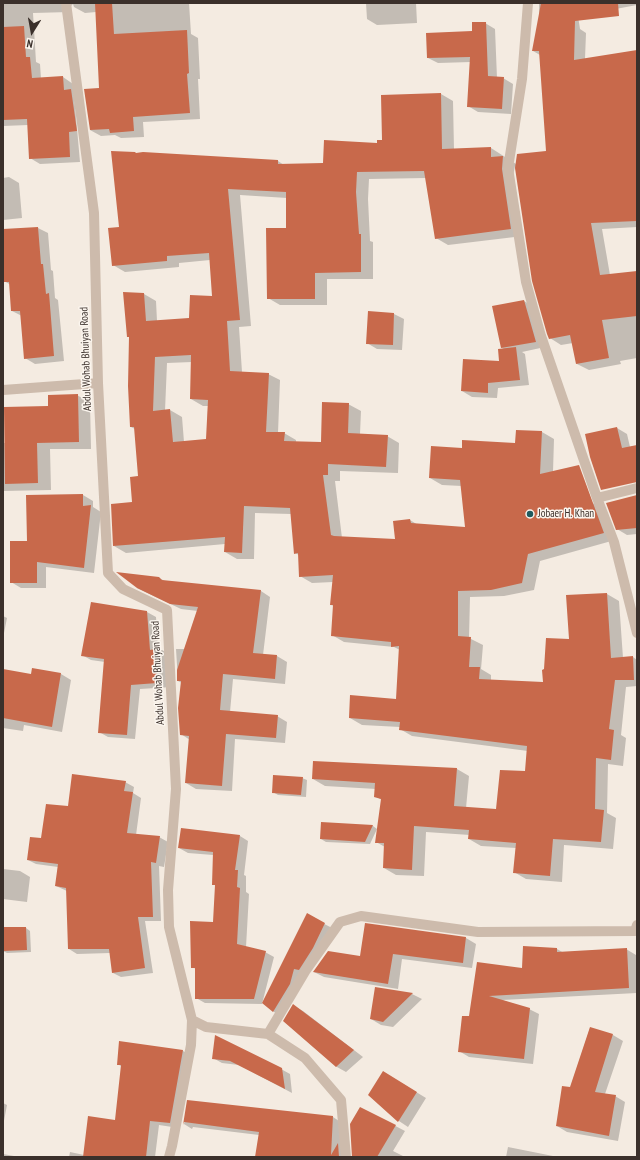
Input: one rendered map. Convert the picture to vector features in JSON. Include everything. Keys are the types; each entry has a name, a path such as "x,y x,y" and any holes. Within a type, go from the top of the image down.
{"street":[{"name":"Abdul Wohab Bhuiyan Road","path":"66,3 94,213 98,383 108,573 123,589 167,610 176,789 168,890 169,927 192,1020"},
{"path":"528,3 522,79 508,168 526,282 537,321 597,498 614,542 637,633"},
{"path":"3,390 98,383"},
{"path":"597,498 637,488"},
{"path":"268,1034 306,970 340,922 360,916 478,932 635,931 637,925"},
{"path":"169,1157 191,1045 192,1020 206,1027 268,1034 305,1058 341,1100 346,1157"}],"building":[{"path":"95,3 112,3 114,34 187,30 189,73 187,74 190,113 133,117 134,131 110,133 109,129 90,130 84,89 99,88"},
{"path":"541,3 618,3 619,16 575,21 574,60 637,50 637,221 591,223 600,275 637,271 637,316 602,320 609,358 576,364 570,335 549,339 547,334 532,281 515,168 517,154 546,151 539,51 532,51"},
{"path":"472,22 486,22 488,76 504,77 502,109 467,107 470,57 427,58 426,33 472,31"},
{"path":"24,26 26,57 30,57 32,78 63,76 64,90 71,89 77,131 69,132 70,157 29,159 27,119 3,120 3,27"},
{"path":"441,93 442,149 491,147 491,157 503,156 502,169 511,229 435,239 424,171 357,172 356,192 359,234 361,234 361,272 315,273 315,299 267,299 266,228 286,228 286,192 228,189 240,320 227,321 230,371 269,373 266,432 285,432 284,441 321,442 322,402 349,403 348,433 388,435 386,467 328,464 328,475 323,475 331,535 334,536 395,539 393,521 410,519 411,523 465,527 460,480 429,478 431,446 462,448 462,440 515,443 516,430 542,431 540,474 579,465 604,533 528,554 522,583 491,590 458,591 458,636 471,637 469,667 480,667 479,679 543,682 542,670 544,669 546,638 569,639 566,595 607,593 611,658 633,656 634,680 615,680 609,729 614,730 611,760 596,758 595,809 604,810 601,842 553,839 550,876 513,873 516,843 468,839 469,830 414,826 412,870 383,868 384,843 375,843 381,799 374,797 375,783 312,779 313,761 457,768 454,806 496,809 500,770 525,771 527,746 399,730 400,722 349,718 350,695 396,699 399,646 391,647 391,642 331,636 333,605 330,605 333,575 299,577 298,553 294,554 290,508 244,506 242,553 224,552 225,537 113,546 111,504 132,502 130,477 138,476 134,427 130,427 128,386 129,337 127,337 123,292 144,293 146,321 189,318 190,295 212,296 209,253 167,256 167,261 112,266 108,228 119,227 111,151 278,160 278,164 323,163 324,140 377,143 377,140 382,140 381,95","holes":["191,355 190,399 208,400 206,439 173,442 170,409 153,411 155,357"]},
{"path":"38,227 41,264 43,264 46,294 49,293 54,356 24,359 20,311 11,311 9,282 3,282 3,229"},
{"path":"524,300 536,342 501,348 492,306"},
{"path":"368,311 394,313 393,345 366,344"},
{"path":"516,347 520,380 488,383 488,393 461,391 463,359 499,361 498,349"},
{"path":"78,394 79,442 37,443 38,483 5,484 4,407 48,406 48,395"},
{"path":"617,427 622,448 637,445 637,482 601,490 590,457 585,434"},
{"path":"83,494 83,506 91,505 84,568 37,562 37,583 10,583 10,541 27,541 26,495"},
{"path":"637,495 637,528 616,530 606,503"},
{"path":"116,572 159,577 162,580 261,590 253,653 277,655 275,679 223,674 220,710 278,715 276,738 226,734 222,786 185,783 189,736 180,735 178,708 181,681 177,681 177,670 198,607 170,604 137,588"},
{"path":"91,602 147,611 150,650 155,649 157,683 131,685 127,735 98,733 104,659 81,656"},
{"path":"32,668 61,673 52,727 3,718 3,669 31,674"},
{"path":"72,774 126,781 124,791 133,792 127,833 160,836 156,863 151,862 153,917 138,917 145,968 112,973 109,949 68,949 66,888 55,886 58,864 27,860 30,837 41,838 46,804 68,806"},
{"path":"273,775 303,777 301,795 272,793"},
{"path":"321,822 373,825 365,842 320,839"},
{"path":"181,828 240,835 235,870 238,870 237,887 240,888 237,944 266,951 254,999 195,999 195,968 191,968 190,921 213,922 215,885 212,885 213,852 178,848"},
{"path":"307,913 325,923 313,948 299,970 294,969 290,984 273,1012 262,1003"},
{"path":"365,923 466,937 463,963 393,954 388,984 313,972 328,951 360,956"},
{"path":"3,927 26,927 27,950 3,951"},
{"path":"523,946 557,948 557,952 627,948 629,988 489,996 530,1008 524,1059 458,1052 462,1016 469,1016 477,962 522,968"},
{"path":"375,987 413,993 383,1022 370,1019"},
{"path":"293,1004 354,1050 336,1067 283,1021"},
{"path":"590,1027 613,1034 595,1092 616,1095 609,1136 556,1126 562,1086 570,1087"},
{"path":"215,1035 282,1068 285,1089 230,1061 212,1059"},
{"path":"119,1041 183,1050 170,1123 150,1121 146,1157 83,1157 88,1116 115,1120 121,1065 117,1065"},
{"path":"383,1071 417,1092 398,1122 368,1095"},
{"path":"187,1100 333,1116 331,1155 338,1143 339,1157 255,1157 259,1132 184,1122 183,1125"},
{"path":"360,1107 396,1125 377,1157 352,1157 350,1124"}],"place":[{"name":"Jobaer H. Khan","path":"530,514"}]}
